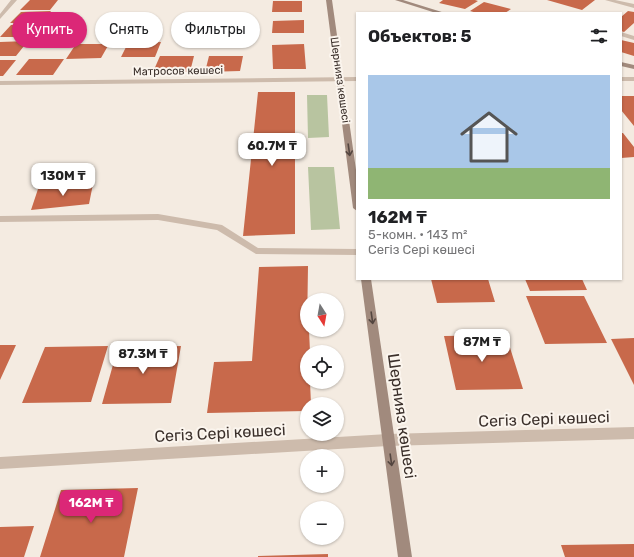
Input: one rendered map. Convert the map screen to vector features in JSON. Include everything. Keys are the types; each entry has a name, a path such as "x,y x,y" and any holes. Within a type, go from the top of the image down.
{"street":[{"path":"0,17 14,0"},
{"name":"Шернияз көшесі","path":"329,0 356,200"},
{"path":"398,0 439,12"},
{"path":"608,0 634,6"},
{"path":"622,34 634,38"},
{"path":"622,64 634,67"},
{"name":"Матросов көшесі","path":"0,83 356,79"},
{"path":"622,79 634,79"},
{"path":"0,219 158,217 219,227 256,251 356,252"},
{"name":"Шернияз көшесі","path":"366,280 405,557"},
{"name":"Сегіз Сері көшесі","path":"0,463 388,440 634,433"}],"green space":[{"path":"307,95 327,95 329,137 308,138"},
{"path":"308,167 334,167 340,229 311,230"}],"building":[{"path":"30,0 58,0 50,10 20,10"},
{"path":"443,0 478,1 465,9 439,3"},
{"path":"547,0 595,0 582,10"},
{"path":"273,1 302,1 302,12 272,12"},
{"path":"484,2 511,9 506,12 470,11"},
{"path":"51,11 50,12 21,12"},
{"path":"628,11 634,12 634,23 624,32 622,31 622,16"},
{"path":"304,20 304,33 272,33 273,21"},
{"path":"11,25 12,37 0,37"},
{"path":"622,40 634,43 634,56 622,52"},
{"path":"0,42 12,42 12,48 22,48 16,56 0,56"},
{"path":"87,44 95,44 95,48 107,48 101,58 66,59 73,48 87,48"},
{"path":"304,44 306,69 273,69 272,45"},
{"path":"126,48 159,48 155,57 121,57"},
{"path":"160,56 194,56 190,72 153,72"},
{"path":"209,56 243,56 240,71 205,72"},
{"path":"29,59 64,59 53,75 16,75"},
{"path":"0,60 16,60 3,76 0,76"},
{"path":"258,92 295,92 295,234 243,236"},
{"path":"622,96 634,96 634,126 622,111"},
{"path":"622,133 634,147 634,157 622,158"},
{"path":"93,184 89,204 31,210 38,189"},
{"path":"308,266 308,293 300,293 300,337 309,337 310,345 300,345 300,389 310,389 311,397 300,397 300,411 207,413 214,362 252,361 259,267"},
{"path":"431,280 488,280 495,302 437,303"},
{"path":"525,280 582,280 587,290 530,291"},
{"path":"526,296 584,296 607,343 545,344"},
{"path":"506,335 523,389 456,390 444,336"},
{"path":"634,338 634,385 611,339"},
{"path":"0,345 16,345 0,380"},
{"path":"108,346 91,402 22,403 45,347"},
{"path":"181,346 171,403 102,404 118,347"},
{"path":"138,488 124,557 40,557 61,490"},
{"path":"34,526 24,557 0,557 0,527"},
{"path":"634,544 634,557 565,557 561,545"},
{"path":"328,554 328,557 258,557 258,556"}]}
